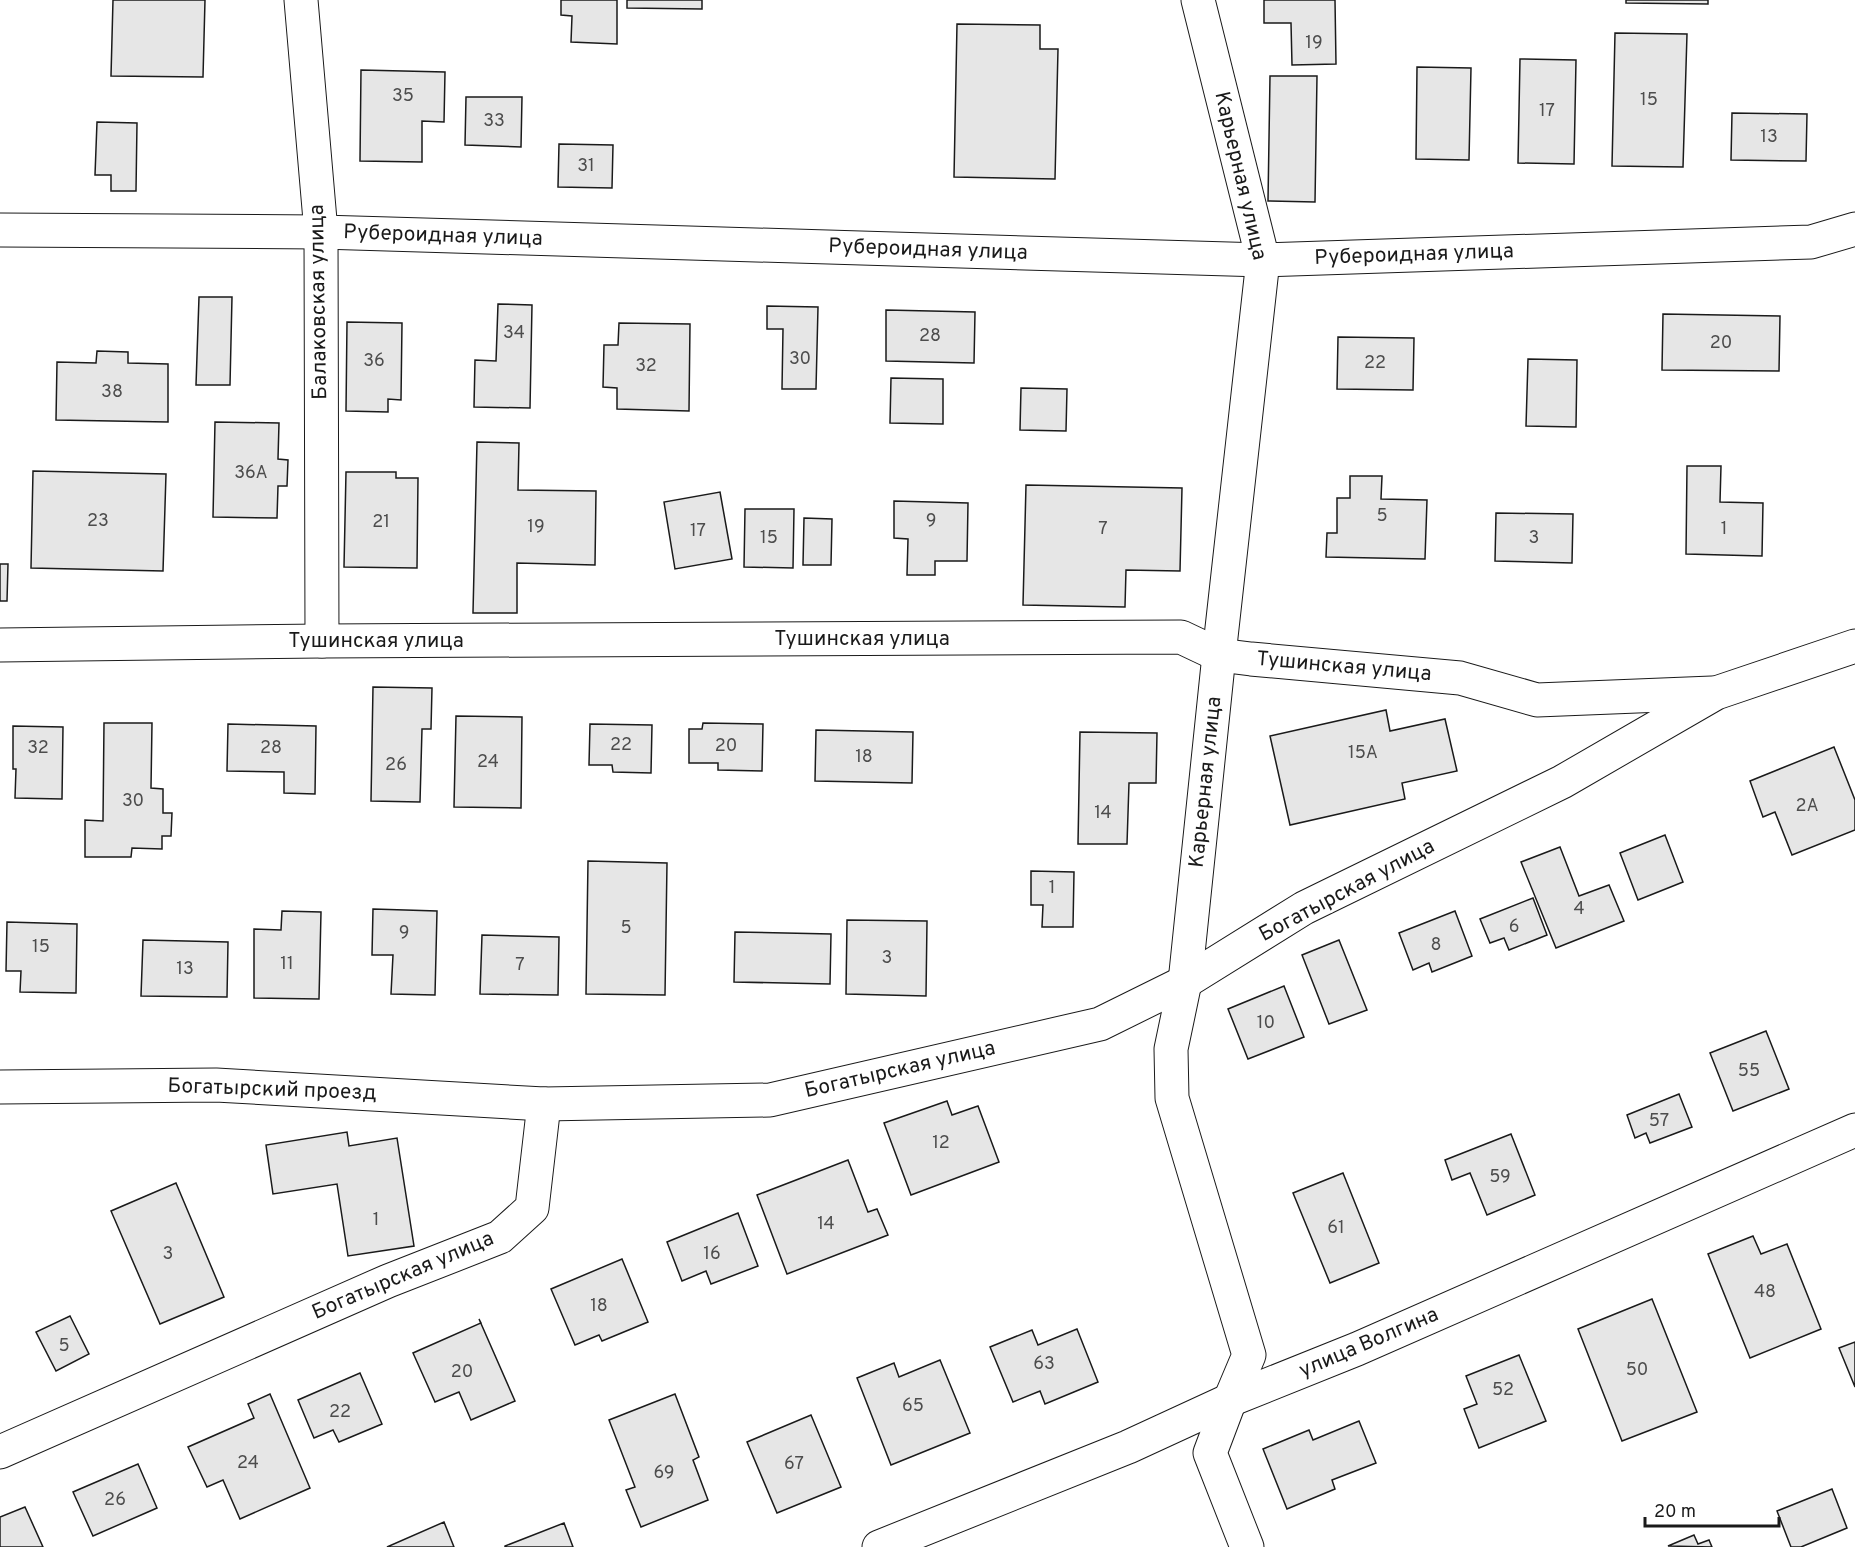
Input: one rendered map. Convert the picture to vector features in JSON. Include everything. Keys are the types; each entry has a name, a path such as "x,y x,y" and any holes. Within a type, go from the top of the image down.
{"street":[{"name":"Балаковская улица","path":"301,0 321,232 322,641"},
{"name":"Карьерная улица","path":"1198,0 1263,260 1185,982 1171,1049 1172,1098 1249,1355 1210,1453 1247,1547"},
{"name":"Рубероидная улица","path":"0,230 321,232 1263,260 1811,242 1855,229"},
{"name":"Тушинская улица","path":"0,645 322,641 1181,637 1219,655 1460,678 1537,700 1716,693"},
{"name":"Богатырская улица","path":"0,1452 388,1281 500,1237 532,1208 544,1104 770,1100 1100,1024 1185,982 1304,908 1562,783 1716,693 1855,646"},
{"name":"Богатырский проезд","path":"0,1087 216,1085 544,1104"},
{"name":"улица Волгина","path":"879,1547 1128,1447 1230,1400 1357,1350 1855,1130"}],"building":[{"path":"113,0 205,0 203,77 111,76"},
{"path":"561,0 617,0 617,44 571,42 572,16 561,15"},
{"path":"627,0 702,0 702,9 627,8"},
{"path":"1264,0 1335,0 1336,64 1292,65 1291,23 1264,23"},
{"path":"1626,0 1708,0 1708,4 1626,3"},
{"path":"957,24 1040,25 1040,49 1058,49 1055,179 954,177"},
{"path":"1615,33 1687,34 1683,167 1612,166"},
{"path":"1520,59 1576,60 1574,164 1518,163"},
{"path":"1417,67 1471,68 1469,160 1416,159"},
{"path":"361,70 445,72 444,122 422,121 422,162 360,161"},
{"path":"1270,76 1317,76 1315,202 1268,201"},
{"path":"466,97 522,97 521,147 465,145"},
{"path":"1732,113 1807,114 1806,161 1731,160"},
{"path":"97,122 137,123 136,191 111,191 111,175 95,175"},
{"path":"559,144 613,145 612,188 558,187"},
{"path":"199,297 232,297 230,385 196,385"},
{"path":"498,304 532,305 530,408 474,407 475,360 496,361"},
{"path":"767,306 818,307 816,389 782,389 783,329 767,329"},
{"path":"886,310 975,312 974,363 886,361"},
{"path":"1663,314 1780,316 1779,371 1662,370"},
{"path":"347,322 402,323 401,400 388,399 388,412 346,411"},
{"path":"619,323 690,324 689,411 617,409 617,388 603,387 604,345 618,345"},
{"path":"1338,337 1414,338 1413,390 1337,389"},
{"path":"97,351 128,352 128,363 168,364 168,422 56,420 57,362 96,363"},
{"path":"1528,359 1577,360 1576,427 1526,426"},
{"path":"891,378 943,379 943,424 890,423"},
{"path":"1021,388 1067,389 1066,431 1020,430"},
{"path":"215,422 279,423 278,459 288,460 287,486 278,486 277,518 213,517"},
{"path":"477,442 519,443 518,490 596,491 595,565 517,563 517,613 473,613"},
{"path":"1687,466 1721,466 1720,502 1763,503 1762,556 1686,554"},
{"path":"33,471 166,474 163,571 31,568"},
{"path":"346,472 396,472 396,478 418,478 417,568 344,567"},
{"path":"1350,476 1382,476 1381,499 1427,500 1425,559 1326,557 1327,533 1337,533 1337,498 1350,498"},
{"path":"1026,485 1182,488 1180,571 1126,570 1125,607 1023,605"},
{"path":"720,492 732,559 675,569 664,502"},
{"path":"894,501 968,503 967,561 935,561 935,575 907,575 908,539 894,538"},
{"path":"745,509 794,509 793,568 744,567"},
{"path":"1496,513 1573,514 1572,563 1495,561"},
{"path":"804,518 832,519 831,565 803,565"},
{"path":"0,564 8,564 7,601 0,601"},
{"path":"373,687 432,688 431,729 422,729 420,802 371,801"},
{"path":"1386,710 1390,731 1445,719 1457,771 1402,783 1405,799 1290,825 1270,736"},
{"path":"456,716 522,717 521,808 454,807"},
{"path":"104,723 152,723 151,788 163,789 163,813 172,813 171,836 162,836 162,849 132,848 131,857 85,857 85,820 103,821"},
{"path":"703,723 763,724 762,771 718,770 718,763 689,763 689,729 702,729"},
{"path":"228,724 316,726 315,794 284,793 284,772 227,771"},
{"path":"590,724 652,725 651,773 613,772 612,765 589,765"},
{"path":"13,726 63,727 62,799 15,798 16,769 13,769"},
{"path":"816,730 913,732 912,783 815,781"},
{"path":"1080,732 1157,733 1156,783 1129,783 1127,844 1078,844"},
{"path":"1834,747 1855,800 1855,830 1792,855 1775,812 1763,817 1750,781"},
{"path":"1665,835 1683,882 1638,900 1620,853"},
{"path":"1560,847 1579,896 1609,885 1624,921 1556,948 1521,862"},
{"path":"588,861 667,863 665,995 586,994"},
{"path":"1031,871 1074,872 1073,927 1042,927 1043,905 1031,905"},
{"path":"1533,898 1547,935 1509,950 1504,938 1490,943 1480,919"},
{"path":"373,909 437,911 435,995 391,994 393,955 372,955"},
{"path":"282,911 321,912 319,999 254,998 254,929 281,930"},
{"path":"1455,911 1472,956 1432,972 1429,963 1413,970 1399,933"},
{"path":"847,920 927,921 926,996 846,994"},
{"path":"7,922 77,924 76,993 20,992 21,971 6,971"},
{"path":"735,932 831,934 830,984 734,982"},
{"path":"482,935 559,937 558,995 480,994"},
{"path":"143,940 228,942 227,997 141,996"},
{"path":"1339,940 1367,1010 1329,1024 1302,955"},
{"path":"1284,986 1304,1037 1248,1059 1228,1009"},
{"path":"1766,1031 1789,1089 1733,1111 1710,1053"},
{"path":"1679,1094 1692,1127 1650,1143 1646,1133 1635,1138 1627,1115"},
{"path":"947,1101 952,1115 978,1106 999,1162 911,1195 884,1123"},
{"path":"347,1132 349,1146 397,1138 414,1246 348,1256 337,1184 273,1194 266,1145"},
{"path":"1511,1134 1535,1195 1487,1215 1470,1173 1452,1180 1445,1160"},
{"path":"848,1160 868,1212 877,1209 888,1235 787,1274 757,1195"},
{"path":"1343,1173 1379,1263 1330,1283 1293,1193"},
{"path":"176,1183 224,1297 160,1324 111,1211"},
{"path":"738,1213 758,1266 711,1284 706,1271 682,1281 667,1242"},
{"path":"1753,1236 1761,1254 1787,1244 1821,1329 1750,1358 1708,1254"},
{"path":"622,1259 648,1322 602,1341 599,1335 575,1345 551,1289"},
{"path":"1652,1299 1697,1412 1622,1441 1578,1329"},
{"path":"70,1316 89,1354 56,1371 36,1332"},
{"path":"481,1323 515,1401 471,1420 459,1392 435,1402 413,1353"},
{"path":"1077,1329 1098,1382 1045,1404 1040,1391 1013,1402 990,1347 1032,1330 1038,1345"},
{"path":"1855,1342 1855,1387 1839,1348"},
{"path":"1519,1355 1546,1421 1479,1448 1464,1409 1477,1404 1466,1376"},
{"path":"940,1360 970,1433 891,1465 857,1378 894,1363 899,1377"},
{"path":"360,1373 382,1424 339,1442 333,1430 314,1438 298,1400"},
{"path":"270,1394 310,1488 240,1519 223,1480 207,1487 188,1447 254,1418 248,1404"},
{"path":"675,1394 699,1457 693,1460 708,1500 641,1527 626,1490 635,1487 609,1420"},
{"path":"811,1415 841,1487 777,1513 747,1442"},
{"path":"1359,1421 1376,1463 1332,1480 1335,1489 1287,1509 1263,1449 1309,1430 1313,1440"},
{"path":"138,1464 157,1508 93,1536 73,1492"},
{"path":"1832,1489 1847,1528 1801,1547 1791,1547 1777,1511"},
{"path":"25,1507 43,1547 0,1547 0,1517"},
{"path":"444,1522 454,1547 387,1547"},
{"path":"564,1523 573,1547 505,1547 505,1546"},
{"path":"1694,1535 1698,1544 1709,1540 1712,1547 1668,1546"}]}
